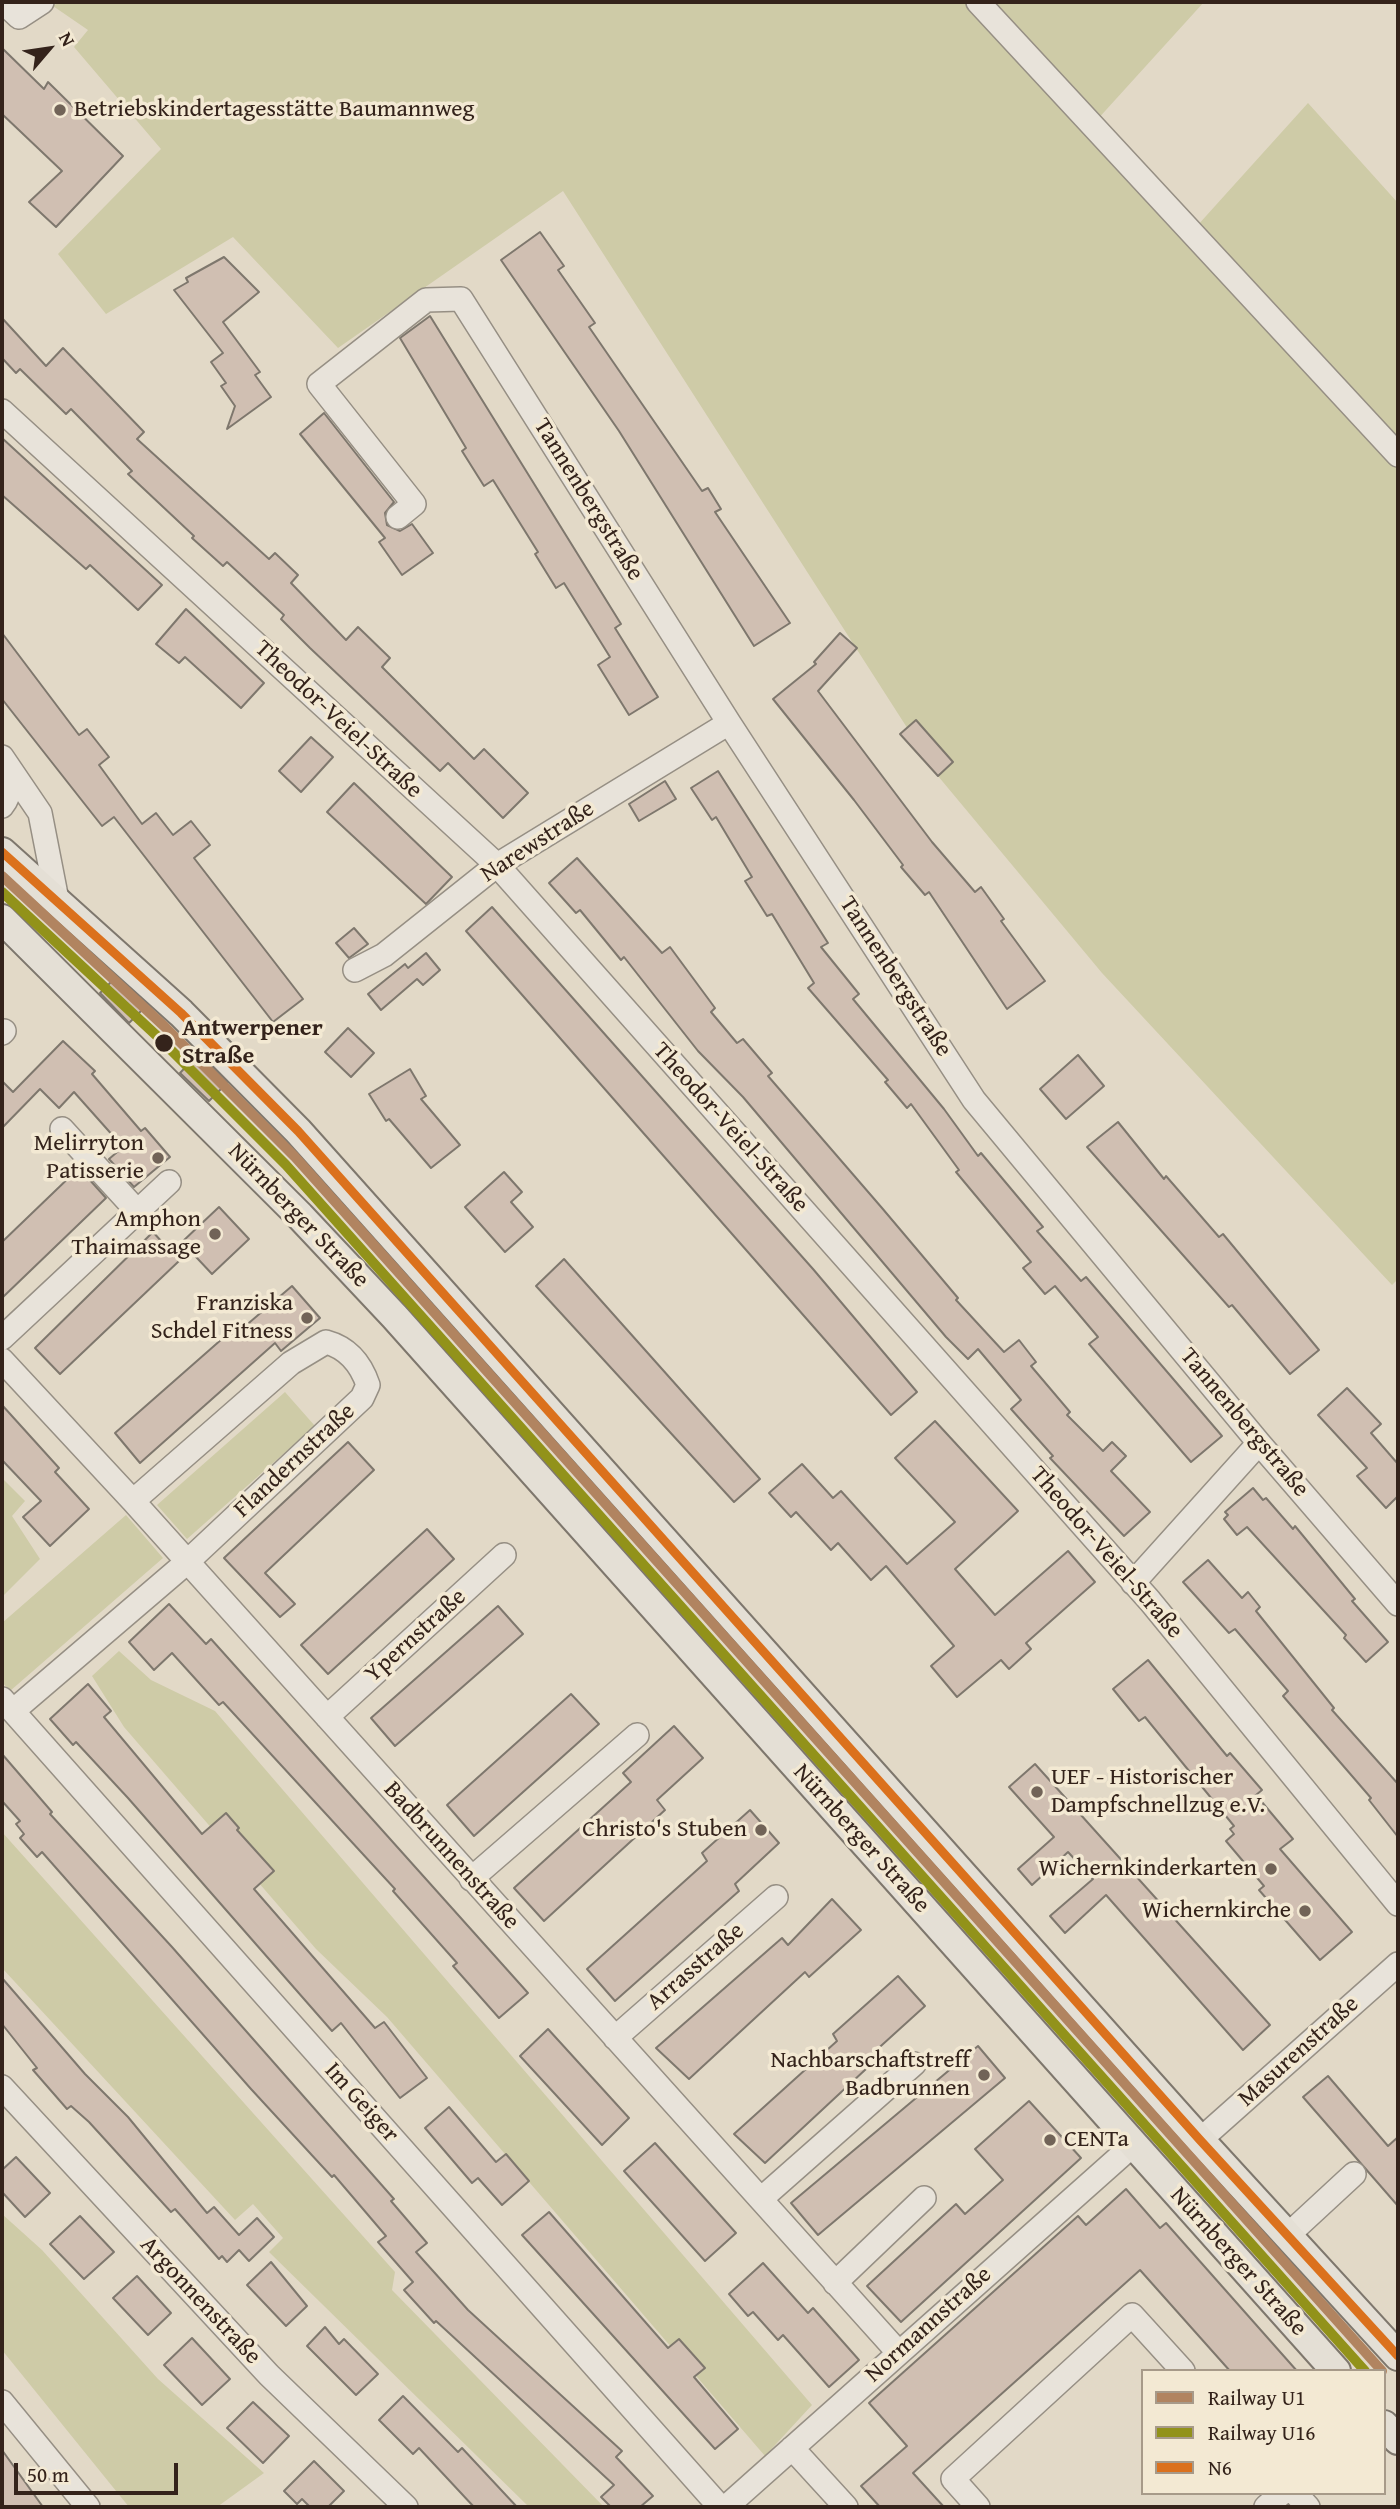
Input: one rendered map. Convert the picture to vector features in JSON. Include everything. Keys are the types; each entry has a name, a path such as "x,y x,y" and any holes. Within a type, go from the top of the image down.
{"main road":[{"path":"2,852 181,1013 298,1131 1200,2140 1398,2356"},
{"name":"Nürnberger Straße","path":"2,919 300,1216 395,1317 1334,2369"},
{"path":"1386,2427 1398,2440"}],"street":[{"path":"11,10 42,2"},
{"path":"978,2 1398,455"},
{"name":"Tannenbergstraße","path":"398,517 414,505 319,384 426,300 461,299 729,723 974,1100 1259,1443 1398,1604"},
{"name":"Theodor-Veiel-Straße","path":"2,411 497,865 1133,1583 1398,1904"},
{"name":"Narewstraße","path":"355,970 384,955 497,865 729,723"},
{"path":"2,757 10,781 8,798 2,806"},
{"path":"2,757 23,784 40,813 57,900"},
{"path":"62,1129 137,1211"},
{"path":"2,1338 169,1182"},
{"name":"Flandernstraße","path":"8,1705 186,1563 362,1398 368,1385 363,1371 350,1354 326,1342 291,1363 133,1501"},
{"name":"Badbrunnenstraße","path":"2,1360 133,1501 898,2352"},
{"path":"1133,1583 1259,1443"},
{"name":"Ypernstraße","path":"327,1717 505,1555"},
{"name":"Im Geiger","path":"8,1705 720,2507"},
{"path":"471,1879 637,1735"},
{"name":"Arrasstraße","path":"615,2038 776,1897"},
{"name":"Masurenstraße","path":"1200,2140 1398,1964"},
{"path":"761,2199 914,2064"},
{"name":"Argonnenstraße","path":"2,2087 269,2375 406,2507"},
{"name":"Normannstraße","path":"726,2507 1133,2145"},
{"path":"1288,2235 1354,2174"},
{"path":"835,2283 924,2198"},
{"path":"978,2507 953,2479 1132,2315 1181,2369"},
{"path":"2,2402 88,2507"},
{"path":"792,2448 846,2507"},
{"path":"1266,2507 1280,2495"}],"shaded area":[{"path":"59,2 1204,2 1096,121 1197,226 1308,103 1398,203 1398,1279 1392,1285 1102,973 938,776 563,191 338,348 233,237 106,314 58,254 161,149 74,47 88,30 53,6"},
{"path":"285,1392 315,1426 187,1539 157,1505"},
{"path":"2,1478 25,1501 12,1516 40,1559 4,1595"},
{"path":"126,1515 163,1558 10,1691 2,1682 2,1623"},
{"path":"119,1651 151,1680 215,1711 812,2405 765,2456 387,2017 316,1949 124,1727 92,1676"},
{"path":"2,1832 395,2272 392,2290 604,2507 529,2507 269,2252 283,2238 253,2204 235,2220 2,1968"},
{"path":"2,2214 42,2250 158,2379 264,2473 217,2507 129,2507 2,2350"}],"building":[{"path":"2,48 44,89 48,82 123,156 56,227 29,202 62,171 2,114"},
{"path":"540,232 564,266 558,270 595,323 589,327 702,491 708,488 721,509 715,512 790,623 754,646 619,431 501,260"},
{"path":"224,257 259,292 223,322 260,372 255,375 271,397 227,429 235,406 221,386 226,383 211,362 223,353 174,290 188,282 186,278"},
{"path":"430,316 621,624 615,628 658,697 629,715 598,665 610,657 564,583 556,588 535,554 538,552 493,480 484,486 462,451 466,448 400,338"},
{"path":"2,318 46,366 63,348 144,432 137,439 269,559 275,553 298,575 291,583 346,640 358,627 390,658 382,667 474,759 484,749 528,793 503,818 448,763 440,771 281,619 284,615 227,562 223,566 192,538 194,536 128,474 132,471 71,409 66,414 20,369 16,373 2,358"},
{"path":"324,413 394,502 385,513 387,525 400,531 412,524 433,553 402,575 379,542 385,538 300,434"},
{"path":"2,438 162,585 138,610 90,565 86,569 2,495"},
{"path":"186,609 264,683 241,708 185,657 179,663 156,644"},
{"path":"2,633 79,735 87,729 109,757 99,765 142,824 156,813 173,835 191,821 210,845 194,858 303,999 273,1022 114,817 102,826 2,699"},
{"path":"840,633 857,648 818,691 932,842 975,892 981,887 1004,919 1001,921 1045,981 1007,1009 929,892 925,895 901,867 903,865 854,800 773,699 816,664 814,662"},
{"path":"916,720 953,762 938,776 900,734"},
{"path":"311,737 333,757 301,792 279,771"},
{"path":"718,771 828,943 821,947 859,994 853,999 944,1109 978,1156 981,1153 1043,1227 1037,1231 1081,1281 1086,1277 1222,1436 1191,1462 1089,1344 1098,1337 1055,1286 1045,1294 1023,1268 1031,1262 956,1172 959,1170 911,1104 907,1108 885,1082 888,1080 808,988 814,983 772,914 767,916 745,881 752,877 716,817 712,820 691,788"},
{"path":"665,781 676,799 639,821 629,804"},
{"path":"354,783 452,877 426,904 327,812"},
{"path":"577,858 662,953 670,947 715,1008 711,1012 737,1043 743,1039 772,1073 768,1076 958,1298 956,1300 1004,1352 1019,1340 1036,1362 1031,1366 1070,1412 1067,1415 1103,1451 1112,1442 1126,1456 1111,1471 1150,1512 1124,1536 1050,1458 1053,1456 1011,1409 1021,1400 978,1349 968,1359 946,1337 743,1097 698,1051 624,957 621,960 580,910 576,913 549,883"},
{"path":"492,907 813,1269 917,1392 891,1415 466,931"},
{"path":"354,928 368,944 349,958 336,943"},
{"path":"426,953 440,970 423,985 417,979 381,1010 368,994 405,964 408,968"},
{"path":"116,977 147,1005 129,1023 100,993"},
{"path":"348,1028 374,1053 351,1077 325,1052"},
{"path":"63,1041 95,1071 92,1074 141,1131 145,1128 170,1157 134,1187 109,1159 123,1147 74,1092 59,1108 40,1089 2,1128 2,1081 13,1092"},
{"path":"198,1054 227,1083 209,1101 180,1073"},
{"path":"1078,1055 1104,1086 1066,1119 1040,1089"},
{"path":"410,1069 426,1096 421,1099 460,1145 431,1168 389,1119 386,1121 369,1094"},
{"path":"1118,1122 1164,1179 1166,1176 1219,1237 1223,1234 1319,1350 1290,1374 1232,1305 1229,1307 1087,1147"},
{"path":"79,1168 106,1198 2,1298 2,1242"},
{"path":"504,1172 522,1192 511,1202 533,1227 505,1252 465,1207"},
{"path":"219,1207 249,1239 212,1274 182,1242"},
{"path":"153,1232 179,1261 60,1374 35,1348"},
{"path":"564,1259 760,1479 734,1502 536,1286"},
{"path":"292,1286 320,1318 281,1351 275,1343 140,1463 115,1433 239,1324 243,1328"},
{"path":"1347,1388 1381,1424 1371,1433 1398,1464 1398,1496 1386,1508 1357,1476 1367,1468 1318,1415"},
{"path":"2,1405 59,1468 55,1472 89,1509 50,1546 23,1517 41,1501 2,1460"},
{"path":"935,1421 1018,1511 955,1569 995,1615 1068,1551 1095,1582 1026,1643 1031,1649 1009,1669 1001,1660 957,1697 931,1666 954,1646 886,1566 871,1580 838,1543 831,1550 796,1512 791,1517 769,1493 802,1464 833,1498 841,1491 907,1564 955,1522 895,1458"},
{"path":"348,1442 374,1470 265,1573 295,1604 280,1617 224,1558"},
{"path":"1253,1488 1263,1500 1266,1498 1293,1529 1295,1526 1355,1599 1352,1601 1388,1642 1366,1662 1344,1638 1346,1635 1247,1527 1237,1535 1224,1519 1228,1515 1225,1512"},
{"path":"427,1529 454,1559 328,1674 301,1645"},
{"path":"1208,1560 1242,1598 1248,1592 1260,1607 1256,1611 1334,1708 1332,1710 1398,1784 1398,1837 1369,1800 1371,1798 1283,1696 1288,1691 1235,1629 1229,1633 1183,1582"},
{"path":"169,1604 206,1644 211,1639 528,1993 499,2018 453,1966 457,1963 393,1891 395,1889 223,1702 219,1705 172,1653 154,1670 129,1642"},
{"path":"498,1606 523,1634 395,1746 371,1718"},
{"path":"1148,1660 1227,1756 1230,1753 1262,1790 1256,1795 1293,1839 1280,1849 1352,1932 1320,1960 1259,1890 1264,1886 1226,1841 1234,1834 1230,1829 1234,1826 1145,1717 1139,1721 1113,1689"},
{"path":"88,1684 111,1711 104,1717 202,1834 226,1813 239,1828 237,1830 274,1871 254,1889 375,2028 384,2022 427,2078 400,2098 341,2023 332,2031 128,1798 76,1742 73,1745 50,1719"},
{"path":"571,1694 599,1724 474,1836 447,1805"},
{"path":"674,1726 703,1758 657,1800 665,1810 544,1921 514,1888 631,1782 623,1773"},
{"path":"2,1754 52,1812 50,1814 172,1947 394,2199 391,2201 427,2243 416,2252 468,2310 622,2451 616,2457 653,2496 640,2507 611,2507 601,2497 614,2485 436,2321 434,2323 404,2290 413,2282 378,2242 386,2236 334,2175 332,2177 251,2089 42,1852 37,1857 20,1838 24,1834 16,1824 20,1821 2,1801"},
{"path":"1035,1764 1270,2025 1243,2050 1106,1895 1065,1933 1050,1916 1093,1879 1068,1852 1032,1885 1018,1869 1054,1837 1009,1787"},
{"path":"750,1810 779,1843 735,1884 739,1891 615,2001 587,1969 707,1861 702,1853"},
{"path":"832,1899 861,1930 809,1977 805,1972 689,2079 656,2048 782,1938 788,1945"},
{"path":"898,1976 925,2006 861,2064 866,2069 765,2163 734,2134 837,2041 833,2034"},
{"path":"2,1978 85,2074 128,2117 207,2213 214,2207 239,2235 257,2218 274,2237 249,2261 239,2250 227,2262 222,2256 219,2259 175,2209 171,2212 89,2122 71,2106 67,2109 33,2070 37,2068 2,2024"},
{"path":"548,2029 629,2118 602,2145 520,2056"},
{"path":"978,2046 1005,2078 818,2235 791,2203"},
{"path":"1328,2076 1388,2146 1398,2137 1398,2206 1303,2097"},
{"path":"1029,2101 1081,2158 901,2322 867,2286 956,2204 965,2214 1003,2180 975,2149"},
{"path":"449,2107 496,2162 506,2154 529,2181 502,2205 478,2178 472,2183 425,2128"},
{"path":"655,2143 736,2233 705,2261 624,2171"},
{"path":"16,2157 50,2193 25,2217 2,2192 2,2170"},
{"path":"1126,2189 1160,2228 1166,2223 1295,2369 1228,2369 1140,2270 913,2473 944,2507 880,2507 861,2486 907,2446 869,2403 1078,2216 1086,2225"},
{"path":"549,2212 668,2348 679,2339 705,2368 694,2377 738,2429 715,2449 522,2235"},
{"path":"80,2216 114,2252 84,2279 50,2244"},
{"path":"271,2262 307,2306 286,2326 247,2285"},
{"path":"763,2263 808,2313 813,2308 859,2360 829,2387 783,2335 778,2340 753,2312 748,2316 729,2294"},
{"path":"137,2276 171,2313 148,2335 113,2298"},
{"path":"325,2327 339,2344 344,2339 378,2374 356,2395 307,2346"},
{"path":"192,2338 230,2379 202,2405 164,2365"},
{"path":"403,2396 458,2452 462,2448 517,2507 474,2507 419,2448 413,2454 379,2420"},
{"path":"253,2402 289,2436 263,2463 227,2428"},
{"path":"2,2450 43,2507 2,2507"},
{"path":"314,2461 344,2491 328,2507 310,2507 302,2499 297,2504 284,2491"}],"rail line":[{"name":"U1","path":"2,876 165,1027 295,1157 1380,2369"},
{"name":"U16","path":"2,892 157,1036 286,1165 1363,2369"}],"transit line":[{"name":"N6","path":"2,852 181,1013 298,1131 1200,2140 1398,2356"}],"place":[{"name":"Betriebskindertagesstätte Baumannweg","path":"60,110"},
{"name":"Antwerpener Straße","path":"164,1043"},
{"name":"Melirryton Patisserie","path":"158,1158"},
{"name":"Amphon Thaimassage","path":"215,1234"},
{"name":"Franziska Schdel Fitness","path":"307,1318"},
{"name":"UEF - Historischer Dampfschnellzug e.V.","path":"1037,1792"},
{"name":"Christo's Stuben","path":"761,1830"},
{"name":"Wichernkinderkarten","path":"1271,1869"},
{"name":"Wichernkirche","path":"1305,1911"},
{"name":"Nachbarschaftstreff Badbrunnen","path":"984,2075"},
{"name":"CENTa","path":"1050,2140"}]}
